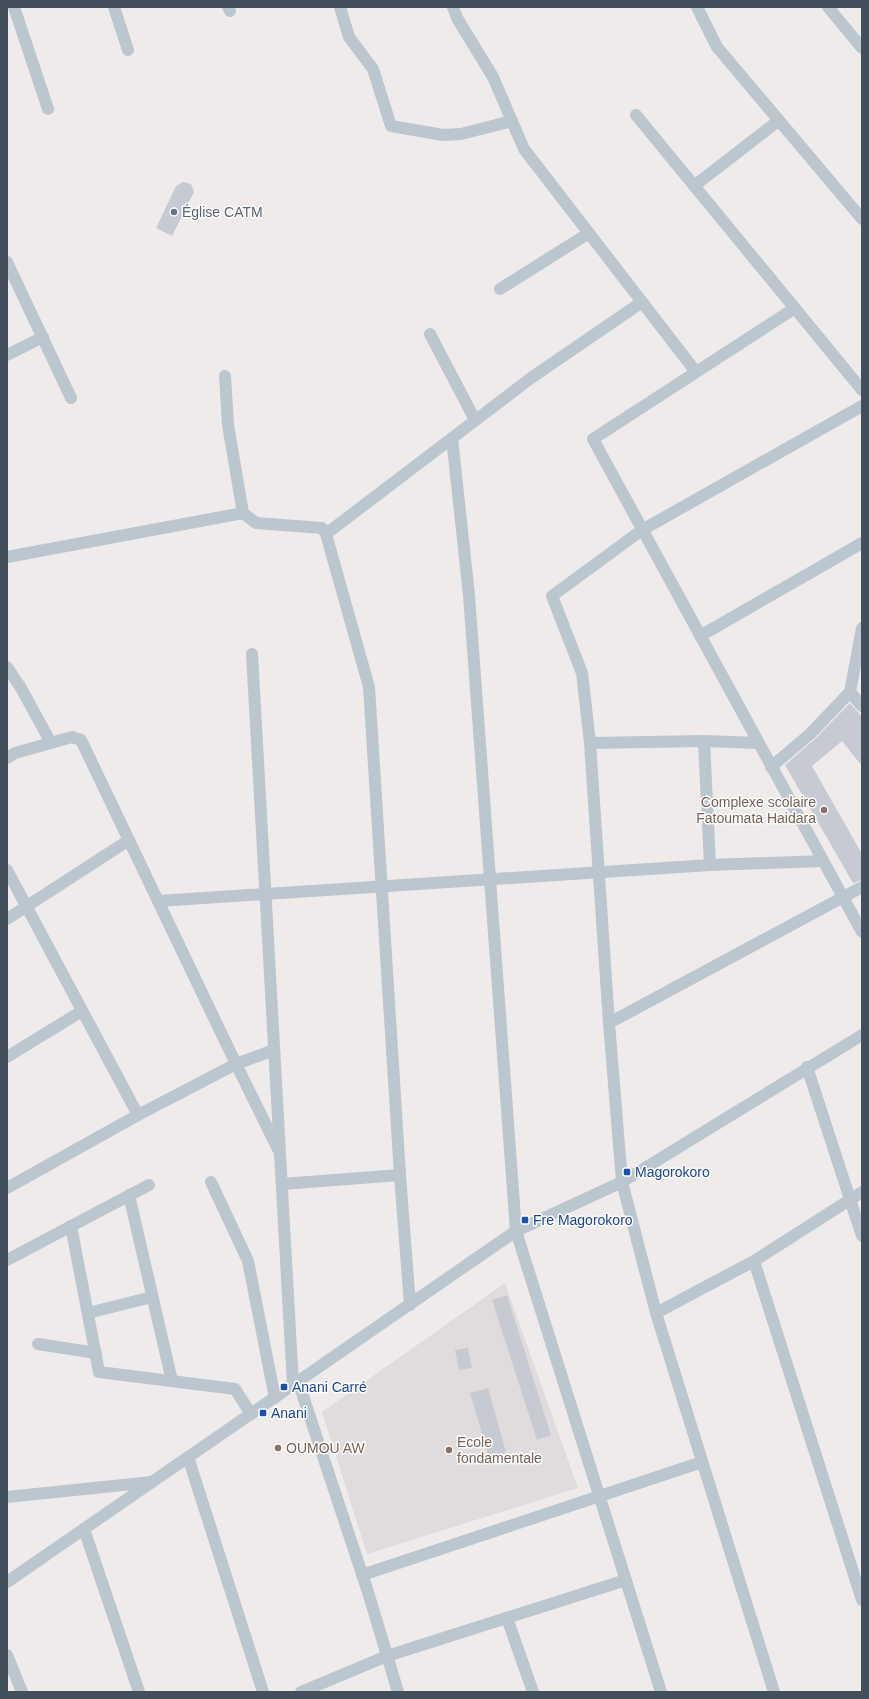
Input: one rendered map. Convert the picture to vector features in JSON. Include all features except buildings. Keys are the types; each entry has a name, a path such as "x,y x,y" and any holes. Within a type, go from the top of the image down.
{"street":[{"path":"14,7 48,109"},
{"path":"114,7 128,50"},
{"path":"340,7 349,37 373,69 391,126 443,135 461,134 512,121"},
{"path":"453,7 457,18 493,76 524,148 696,372"},
{"path":"697,7 717,47 862,219"},
{"path":"828,7 862,48"},
{"path":"636,115 862,390"},
{"path":"694,186 778,121"},
{"path":"500,289 589,233"},
{"path":"7,262 71,398"},
{"path":"326,534 531,378 642,302"},
{"path":"795,308 593,440 862,932"},
{"path":"430,334 475,420"},
{"path":"7,354 43,338"},
{"path":"225,376 228,425 243,513 256,523 322,528 326,534 369,687 400,1175 410,1305"},
{"path":"774,1692 656,1313 622,1182 609,1023 590,743 582,673 552,596 642,530 862,406"},
{"path":"452,438 469,595 516,1231 661,1692"},
{"path":"7,557 243,513"},
{"path":"700,636 862,543"},
{"path":"772,767 810,734 850,692 862,628"},
{"path":"252,654 280,1154 296,1383 362,1575 398,1692"},
{"path":"7,667 21,688 51,743"},
{"path":"850,692 862,706"},
{"path":"7,758 15,753 72,737 81,740 280,1154"},
{"path":"590,743 704,741 758,743"},
{"path":"704,741 710,865"},
{"path":"7,919 129,840"},
{"path":"158,901 710,865 823,861"},
{"path":"7,870 138,1115"},
{"path":"609,1023 862,887"},
{"path":"7,1056 82,1011"},
{"path":"7,1582 516,1231 622,1182 862,1035"},
{"path":"7,1188 138,1115 236,1064 274,1050"},
{"path":"807,1068 862,1236"},
{"path":"282,1184 400,1175"},
{"path":"211,1182 248,1260 275,1398"},
{"path":"7,1260 148,1185"},
{"path":"656,1313 754,1260 862,1192"},
{"path":"129,1195 172,1381"},
{"path":"71,1226 99,1372 235,1389 251,1414"},
{"path":"754,1260 862,1600"},
{"path":"88,1313 152,1297"},
{"path":"38,1344 96,1353"},
{"path":"188,1457 263,1692"},
{"path":"362,1575 702,1462"},
{"path":"7,1497 153,1482"},
{"path":"84,1529 139,1692"},
{"path":"301,1692 387,1656 626,1580"},
{"path":"507,1618 533,1692"},
{"path":"7,1655 22,1692"}],"shaded area":[{"name":"Ecole fondamentale","path":"505,1283 578,1488 367,1554 322,1412"}],"place":[{"name":"Église CATM","path":"174,212"},
{"name":"Complexe scolaire Fatoumata Haidara","path":"824,810"},
{"name":"Magorokoro","path":"627,1172"},
{"name":"Fre Magorokoro","path":"525,1220"},
{"name":"Anani Carré","path":"284,1387"},
{"name":"Anani","path":"263,1413"},
{"name":"OUMOU AW","path":"278,1448"},
{"name":"Ecole fondamentale","path":"449,1450"}]}
